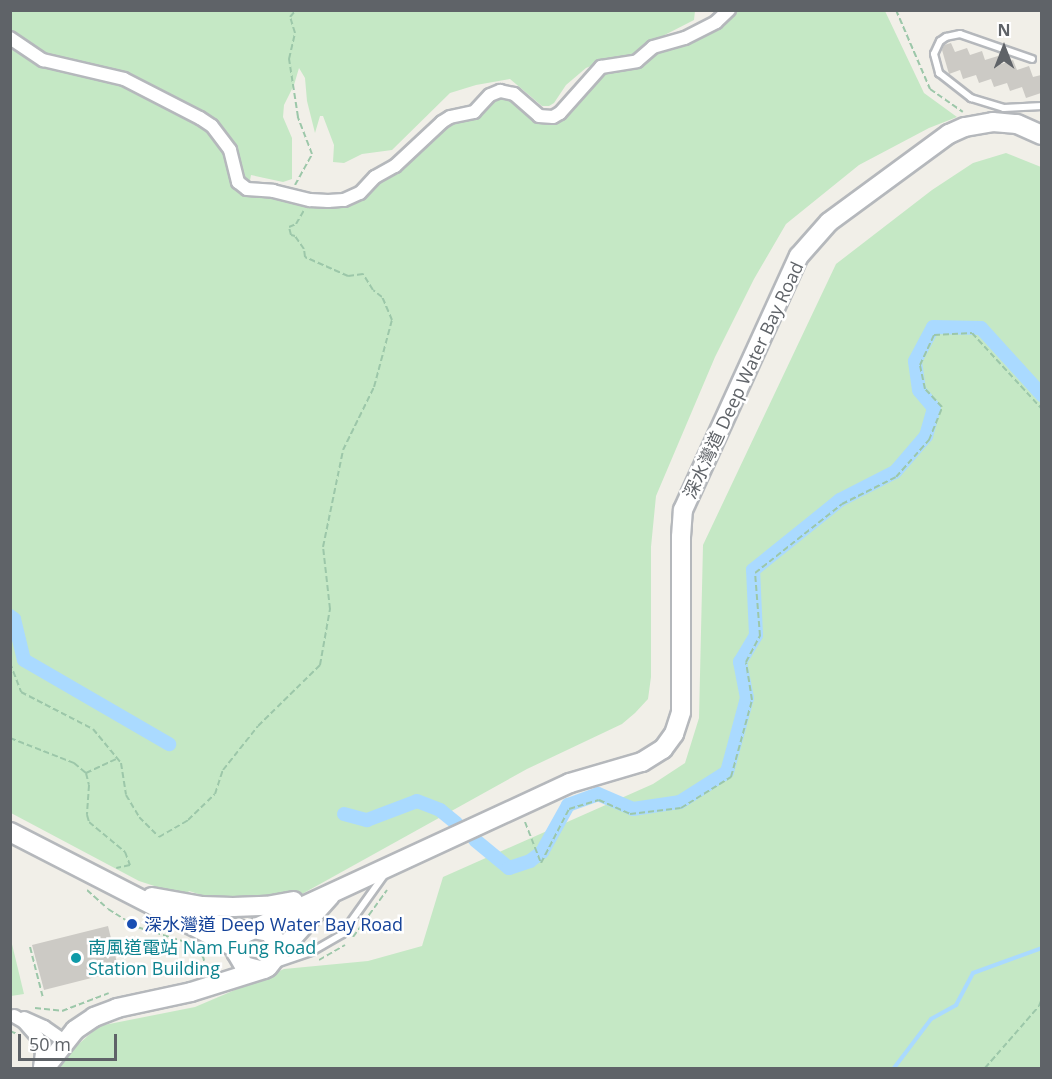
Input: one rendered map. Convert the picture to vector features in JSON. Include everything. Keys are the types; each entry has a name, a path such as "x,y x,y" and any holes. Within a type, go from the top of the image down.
{"main road":[{"name":"深水灣道 Deep Water Bay Road","path":"250,930 570,783 642,762 667,744 677,726 681,705 683,510 799,256 829,222 949,134 965,127 993,122 1017,124 1041,135"},
{"path":"10,832 236,950 244,966 268,964 278,946 273,935 262,929 250,930 172,915"},
{"path":"116,887 166,900 233,907 266,906 336,890"},
{"name":"深水灣道 Deep Water Bay Road","path":"190,984 268,964 336,890"},
{"path":"236,950 241,935 250,930"},
{"name":"深水灣道 Deep Water Bay Road","path":"45,1068 64,1041 85,1023 106,1012 225,971 236,950"}],"street":[{"path":"10,38 43,60 124,79 200,118 212,126 230,150 238,182 247,189 273,190 310,200 344,200 360,193 375,177 395,166 442,122 450,117 474,112 490,95 500,92 514,94 539,116 553,117 560,113 601,67 637,61 653,47 685,38 716,22 729,10"},
{"path":"12,1016 34,1022 64,1041"},
{"path":"12,1016 24,1022 38,1038 42,1053 40,1068"}],"lane":[{"path":"1032,59 960,34 940,41 934,54 939,73 971,98 1004,108 1041,106"},
{"name":"深水灣道 Deep Water Bay Road","path":"268,964 313,951 342,934 395,862"}],"path":[{"path":"289,195 312,154 298,117 289,59 295,33 290,17 296,10"},
{"path":"896,10 930,89 970,118"},
{"path":"10,663 21,692 93,729 121,764 126,795 139,817 159,837 188,820 215,794 223,770 258,726 320,665 330,609 323,547 338,472 343,450 374,387 392,320 382,297 373,290 363,274 348,276 305,257 304,249 295,236 291,235 289,227 296,225 310,200"},
{"path":"523,816 541,863 568,809 598,800 630,814 681,808 731,777 752,700 746,662 760,636 755,573 842,504 896,477 929,440 942,407 925,389 920,365 934,334 972,333 1041,409"},
{"path":"10,738 74,763 86,773 89,785 87,815 89,822 125,852 130,865 108,870"},
{"path":"86,773 116,759"},
{"path":"314,962 343,946 361,930 392,881"},
{"path":"86,890 108,909 136,927 194,944 200,949 204,959 190,984"},
{"path":"30,947 43,998"},
{"path":"33,1008 62,1011 118,991"},
{"path":"985,1068 1039,1006 1041,998"},
{"path":"10,1031 22,1038"}],"green space":[{"path":"11,11 695,11 694,20 651,42 640,51 622,58 613,57 586,68 566,85 554,103 549,106 542,106 510,79 476,85 450,93 392,150 362,154 344,163 333,162 334,145 323,116 320,116 315,133 307,101 305,78 299,68 284,105 283,117 292,138 292,179 283,182 251,175 248,191 347,202 443,123 492,97 509,95 547,121 594,75 646,56 716,25 729,18 733,11 885,11 924,93 957,117 929,128 859,165 786,224 754,279 715,357 656,496 651,547 651,677 648,699 635,713 622,724 527,769 302,894 220,901 189,891 185,896 139,881 11,813"},
{"path":"1006,153 1041,167 1041,1068 58,1068 63,1058 99,1026 195,1007 284,969 368,961 422,946 443,877 653,784 685,763 699,718 703,545 836,264 932,190 973,163"},
{"path":"10,940 24,994 11,996"}],"building":[{"path":"951,43 955,52 967,48 970,55 982,51 985,60 998,56 1001,64 1013,60 1017,70 1029,66 1033,77 1041,75 1041,93 1026,98 1022,87 1010,91 1007,83 994,87 991,79 979,83 976,75 963,79 960,70 949,74 942,50 944,45"},
{"name":"南風道電站 Nam Fung Road Station Building","path":"108,926 119,971 44,990 32,945"}],"waterway":[{"path":"475,840 509,868 530,861 542,852 568,805 598,794 633,809 680,802 727,772 747,698 740,662 756,635 753,570 840,500 895,472 926,436 934,408 919,390 915,361 933,327 981,328 1042,395"},
{"path":"10,616 14,619 24,660 169,744"},
{"path":"344,814 367,820 417,801 440,810 456,823"},
{"path":"894,1068 931,1019 956,1005 973,973 1042,948"}],"place":[{"name":"深水灣道 Deep Water Bay Road","path":"132,924"},
{"name":"南風道電站 Nam Fung Road Station Building","path":"76,958"}]}
